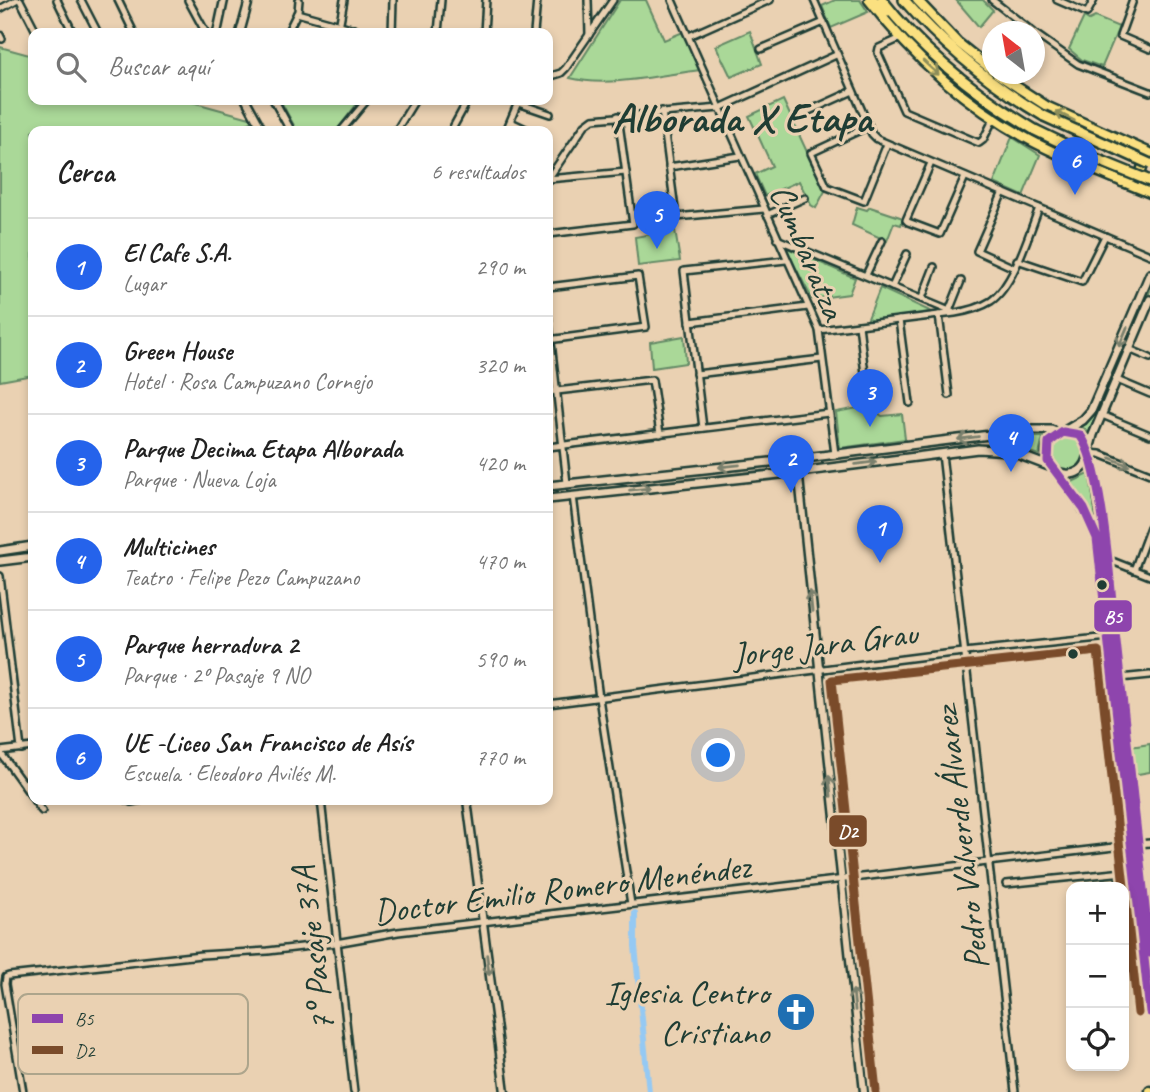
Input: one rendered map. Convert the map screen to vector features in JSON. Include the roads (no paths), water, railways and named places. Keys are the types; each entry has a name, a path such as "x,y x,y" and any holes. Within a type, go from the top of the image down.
{"highway":[{"path":"871,0 901,22"},
{"path":"883,0 940,62 1004,111 1035,130 1091,157 1150,181"},
{"path":"904,0 951,50 1013,98 1044,117 1150,164"}],"main road":[{"path":"871,0 930,69 994,118 1057,154 1150,193"},
{"path":"917,0 957,42 982,62"},
{"path":"1012,84 1048,107 1150,153"},
{"path":"1122,181 1135,178 1142,170 1142,157 1133,146"},
{"path":"1150,274 1089,414 1049,442 1046,448 1046,455 1084,509 1097,538 1134,845 1150,953"},
{"path":"553,498 799,472 978,449 1009,451 1063,474 1077,472 1083,468 1101,415 1150,300"},
{"path":"553,485 1030,430 1080,435 1089,453 1094,474 1107,559 1120,678 1134,871 1150,1012"},
{"path":"814,457 811,462 816,470"},
{"path":"0,551 28,548"},
{"path":"0,561 28,558"}],"street":[{"path":"0,9 18,0 34,28"},
{"path":"57,0 71,28"},
{"path":"81,0 95,28"},
{"path":"118,0 132,28"},
{"path":"188,0 203,28"},
{"path":"218,28 225,0"},
{"path":"290,28 299,0"},
{"path":"340,28 344,0"},
{"path":"392,28 394,0"},
{"path":"438,28 441,0"},
{"path":"484,28 486,0"},
{"path":"534,28 537,0"},
{"path":"588,0 589,38"},
{"path":"553,75 561,73 589,38 613,0"},
{"name":"Cumbaratza","path":"672,0 819,330 835,454"},
{"path":"689,36 770,0"},
{"path":"814,0 872,134 887,144 1150,255"},
{"path":"992,0 1020,21"},
{"path":"1057,0 1088,12 1094,0"},
{"path":"1133,0 1119,36 1150,49"},
{"path":"241,28 249,1"},
{"path":"297,13 335,28"},
{"path":"761,49 824,22"},
{"path":"901,38 879,48 878,53 904,111 977,143 984,140 994,118"},
{"path":"1045,40 1078,64 1150,92"},
{"path":"553,172 588,121 662,111 720,108 836,55"},
{"path":"800,115 853,91"},
{"path":"249,105 260,126"},
{"path":"277,105 288,126"},
{"path":"345,126 363,105"},
{"path":"401,126 412,105"},
{"path":"454,126 465,105"},
{"path":"508,126 517,105"},
{"path":"529,105 550,114"},
{"path":"662,111 677,218 766,212 805,198"},
{"path":"553,233 633,224 618,116"},
{"path":"511,121 520,126"},
{"path":"869,126 811,153 827,187 864,201 887,144"},
{"path":"669,167 740,156"},
{"path":"931,163 906,220 908,222 940,234 965,177"},
{"path":"553,179 626,172"},
{"path":"1003,192 977,251 1014,268"},
{"path":"819,330 974,310 991,301 1003,291 1040,208"},
{"path":"1017,260 1082,282 1105,236"},
{"path":"777,239 952,312"},
{"path":"866,275 882,241"},
{"path":"892,287 907,254"},
{"path":"703,428 684,271 786,260"},
{"path":"922,298 934,267"},
{"path":"553,286 638,276 645,328 553,339"},
{"path":"952,312 961,281"},
{"path":"690,322 808,307"},
{"path":"939,315 949,395"},
{"path":"899,320 910,403"},
{"path":"859,325 869,406"},
{"path":"1129,349 1150,358"},
{"path":"696,374 822,359"},
{"path":"553,369 567,483"},
{"path":"553,391 652,380 660,434"},
{"path":"1116,380 1150,394"},
{"path":"553,446 829,413"},
{"path":"1101,415 1150,435"},
{"path":"1089,453 1100,454 1150,474"},
{"name":"Pedro Valverde Álvarez","path":"942,454 1016,1092"},
{"path":"797,459 864,1092"},
{"path":"573,496 599,698 631,904"},
{"path":"1134,570 1150,527"},
{"path":"1107,559 1150,576"},
{"path":"0,576 21,749"},
{"name":"Jorge Jara Grau","path":"553,703 964,651 1109,637"},
{"path":"1120,678 1150,675"},
{"path":"28,748 0,752 28,790"},
{"path":"23,783 28,782"},
{"path":"38,805 42,811"},
{"name":"7° Pasaje 37A","path":"322,805 355,1092"},
{"path":"468,805 505,1092"},
{"name":"Doctor Emilio Romero Menéndez","path":"18,1062 5,984 6,977 9,976 336,943 398,932 1150,843"},
{"path":"1006,884 1134,871"},
{"path":"1119,872 1120,882"},
{"name":"Doctor Emilio Romero Menéndez","path":"20,1074 23,1092"}],"waterway":[{"path":"635,913 635,946 649,1092"}],"place":[{"name":"UE -Liceo San Francisco de Asís","path":"1075,195"},
{"name":"Parque herradura 2","path":"657,249"},
{"name":"Parque Decima Etapa Alborada","path":"870,427"},
{"name":"Multicines","path":"1011,472"},
{"name":"Green House","path":"791,493"},
{"name":"El Cafe S.A.","path":"880,563"},
{"name":"Iglesia Centro Cristiano","path":"796,1012"}],"district":[{"name":"Alborada X Etapa","path":"742,118"}]}
